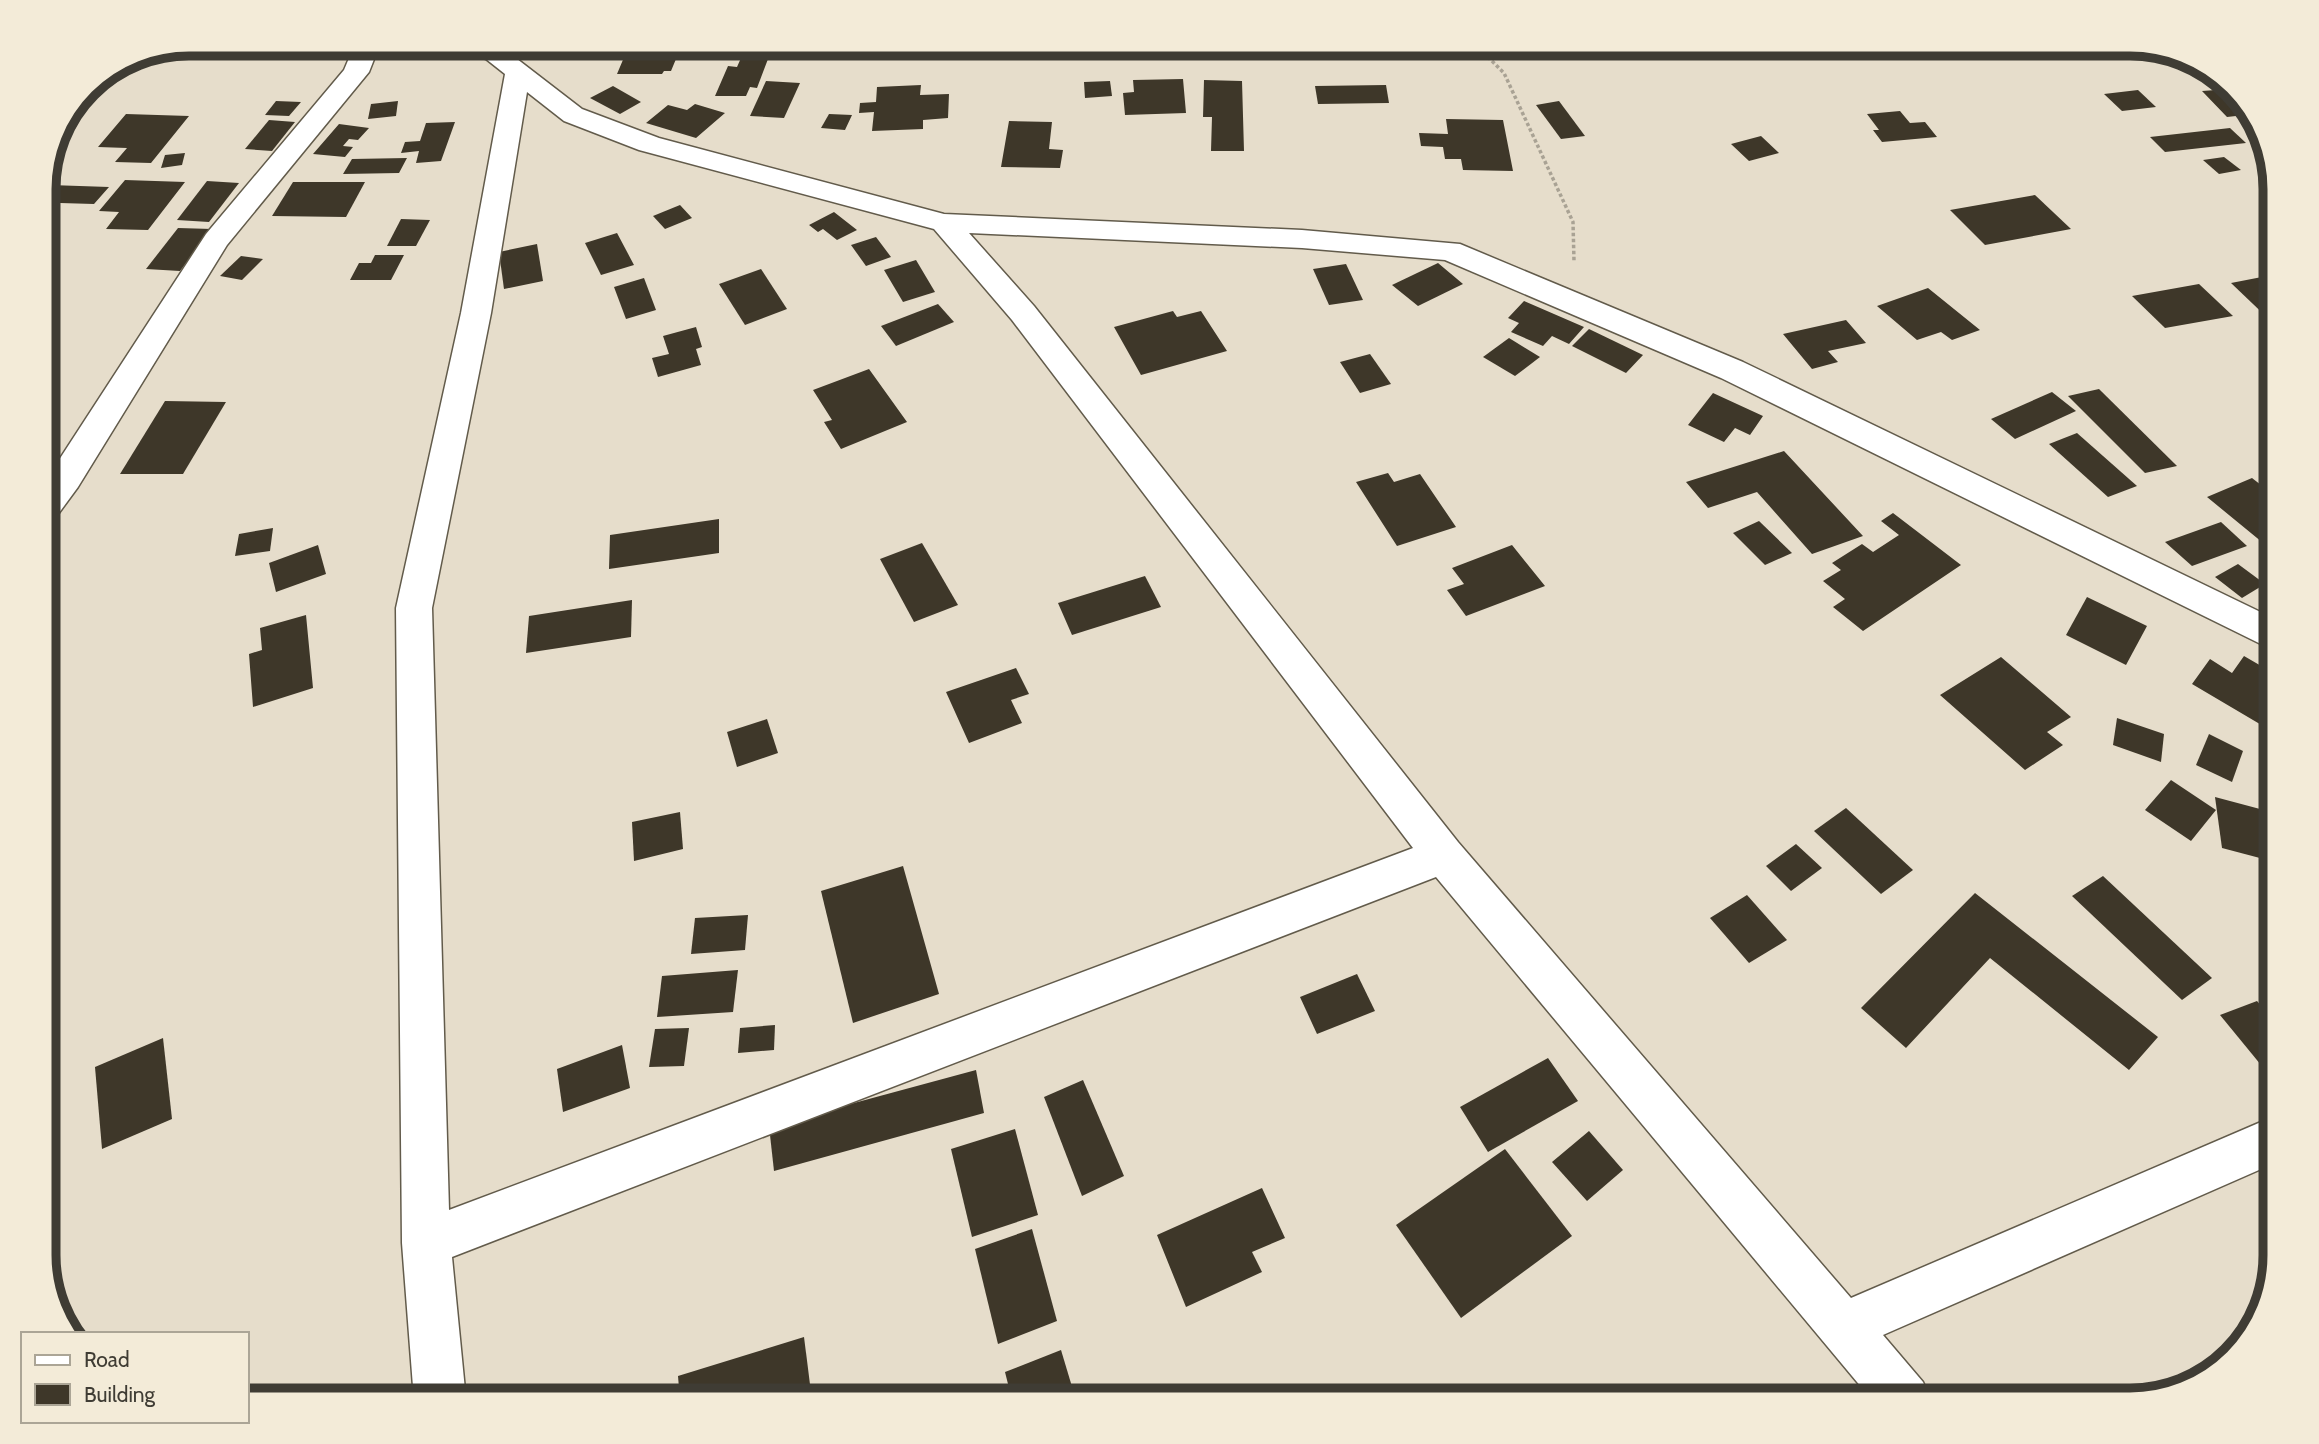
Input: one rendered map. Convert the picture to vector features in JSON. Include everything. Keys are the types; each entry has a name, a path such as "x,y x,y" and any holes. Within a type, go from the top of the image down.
{"street":[{"path":"56,489 216,240 356,72 362,56"},
{"path":"498,56 573,114 649,145 944,223 1315,240 1450,251 1732,370 2263,630"},
{"path":"439,1388 426,1243 414,608 476,313 518,71"},
{"path":"944,223 1023,313 1443,855 1895,1388"},
{"path":"426,1243 1443,855"},
{"path":"1844,1326 2263,1144"}],"path":[{"path":"1487,56 1504,73 1573,222 1575,304"}],"building":[{"path":"625,56 671,56 670,59 676,59 671,71 664,71 662,74 617,74"},
{"path":"741,58 768,59 757,88 750,87 746,96 715,96 728,66 737,67"},
{"path":"1183,79 1186,113 1125,115 1123,93 1134,92 1133,80"},
{"path":"1204,80 1242,81 1244,151 1211,151 1212,117 1203,117"},
{"path":"766,81 800,83 784,118 750,116"},
{"path":"1110,81 1112,96 1085,98 1084,82"},
{"path":"921,85 920,95 949,94 948,118 923,120 923,129 872,131 874,112 859,113 860,103 876,102 877,87"},
{"path":"1386,85 1389,103 1318,104 1315,86"},
{"path":"613,86 641,102 620,114 590,98"},
{"path":"2138,90 2156,107 2122,111 2104,94"},
{"path":"2219,90 2241,115 2227,117 2202,91"},
{"path":"276,101 301,102 289,116 265,115"},
{"path":"398,101 396,116 368,119 371,104"},
{"path":"1559,101 1585,136 1561,139 1536,105"},
{"path":"695,104 725,113 696,138 646,123 668,105 687,110"},
{"path":"1900,111 1910,123 1925,122 1937,137 1882,142 1873,130 1879,130 1867,114"},
{"path":"126,114 189,116 151,163 115,162 127,148 98,147"},
{"path":"829,114 852,115 845,130 821,128"},
{"path":"1446,119 1503,120 1513,171 1463,170 1461,159 1445,159 1443,147 1421,146 1419,133 1448,134"},
{"path":"269,120 295,122 272,151 245,149"},
{"path":"1009,121 1052,122 1049,149 1063,150 1060,168 1001,167"},
{"path":"455,122 441,161 416,163 419,151 401,153 405,142 420,141 426,123"},
{"path":"339,124 369,128 358,140 349,139 343,146 353,147 345,157 313,154"},
{"path":"2230,128 2246,143 2165,152 2150,137"},
{"path":"1761,136 1779,153 1749,161 1731,144"},
{"path":"185,153 182,165 161,168 165,155"},
{"path":"2224,157 2241,170 2219,174 2203,160"},
{"path":"407,158 399,173 343,174 352,159"},
{"path":"125,180 185,182 148,230 106,229 119,212 99,211"},
{"path":"207,181 239,183 209,222 177,220"},
{"path":"293,182 365,182 346,217 272,216"},
{"path":"56,185 109,187 94,204 60,203 56,207"},
{"path":"2035,195 2071,229 1985,245 1950,210"},
{"path":"680,205 692,218 665,229 653,216"},
{"path":"834,212 857,230 837,240 823,229 818,232 809,225"},
{"path":"401,219 430,220 416,246 387,246"},
{"path":"178,228 212,229 180,271 146,269"},
{"path":"617,233 634,265 601,275 585,243"},
{"path":"876,237 891,257 866,266 851,245"},
{"path":"537,244 543,281 504,289 499,252"},
{"path":"375,255 404,255 391,280 350,280 359,263 371,263"},
{"path":"241,256 263,259 242,280 220,276"},
{"path":"916,260 935,292 903,302 884,270"},
{"path":"1438,263 1463,284 1418,306 1392,285"},
{"path":"1346,264 1363,300 1329,305 1313,269"},
{"path":"761,269 787,309 745,325 719,284"},
{"path":"2263,277 2263,314 2231,283"},
{"path":"644,278 656,310 626,319 614,287"},
{"path":"2199,284 2233,316 2165,328 2132,296"},
{"path":"1928,288 1980,330 1952,340 1941,332 1917,340 1877,306"},
{"path":"1524,301 1584,327 1569,344 1552,336 1543,346 1511,332 1519,323 1508,318"},
{"path":"938,304 954,322 896,346 881,326"},
{"path":"1173,311 1177,317 1201,311 1227,351 1141,375 1114,327"},
{"path":"1846,320 1866,343 1828,351 1838,362 1812,369 1783,334"},
{"path":"696,327 702,347 696,349 701,365 658,377 652,358 669,354 663,336"},
{"path":"1589,329 1643,355 1626,373 1572,346"},
{"path":"1509,338 1540,357 1515,376 1483,357"},
{"path":"1370,354 1391,384 1360,393 1340,362"},
{"path":"869,369 907,422 841,449 824,422 832,420 813,390"},
{"path":"2099,389 2177,466 2145,473 2068,396"},
{"path":"2052,392 2076,411 2015,439 1991,419"},
{"path":"1713,393 1763,416 1750,435 1735,428 1724,442 1688,425"},
{"path":"165,401 226,402 183,474 120,474"},
{"path":"2077,433 2137,486 2108,497 2049,444"},
{"path":"1784,451 1863,536 1812,554 1757,492 1708,508 1686,482"},
{"path":"1388,473 1394,482 1420,474 1456,527 1397,546 1356,482"},
{"path":"2252,478 2263,487 2263,543 2207,497"},
{"path":"1893,513 1961,565 1863,631 1833,607 1845,599 1823,581 1841,570 1832,563 1862,544 1873,552 1899,535 1881,521"},
{"path":"719,519 719,553 609,569 610,535"},
{"path":"1759,521 1792,553 1765,565 1733,533"},
{"path":"2221,522 2247,546 2192,566 2165,542"},
{"path":"273,528 270,551 235,556 239,534"},
{"path":"922,543 958,605 914,622 880,559"},
{"path":"318,545 326,574 276,592 269,563"},
{"path":"1512,545 1545,586 1466,616 1447,590 1464,584 1452,568"},
{"path":"2238,564 2263,585 2242,598 2215,577"},
{"path":"1145,576 1161,607 1072,635 1058,603"},
{"path":"2087,597 2147,626 2126,665 2066,635"},
{"path":"632,600 631,637 526,653 529,616"},
{"path":"306,615 313,688 253,707 249,654 262,650 260,628"},
{"path":"2244,656 2263,667 2263,726 2192,684 2210,659 2232,673"},
{"path":"2001,657 2071,717 2047,732 2063,745 2025,770 1940,695"},
{"path":"1016,668 1029,694 1011,700 1022,723 969,743 946,692"},
{"path":"2117,718 2164,734 2161,762 2113,745"},
{"path":"767,719 778,753 737,767 727,732"},
{"path":"2209,734 2243,751 2232,782 2196,765"},
{"path":"2171,780 2216,810 2191,841 2145,810"},
{"path":"2215,797 2263,810 2263,859 2222,848"},
{"path":"1846,808 1913,870 1881,894 1814,831"},
{"path":"680,812 683,849 634,861 632,822"},
{"path":"1796,844 1822,868 1791,891 1766,866"},
{"path":"903,866 939,994 853,1023 821,891"},
{"path":"2103,876 2212,978 2182,1000 2072,896"},
{"path":"1975,893 2158,1037 2129,1070 1990,958 1906,1048 1861,1008"},
{"path":"1747,895 1787,940 1749,963 1710,918"},
{"path":"748,915 745,950 691,954 695,918"},
{"path":"738,970 733,1012 657,1017 662,976"},
{"path":"1357,974 1375,1011 1317,1034 1300,997"},
{"path":"2257,1001 2263,1008 2263,1064 2261,1065 2220,1015"},
{"path":"775,1025 774,1050 738,1053 740,1028"},
{"path":"689,1028 684,1066 649,1067 655,1029"},
{"path":"163,1038 172,1119 102,1149 95,1067"},
{"path":"622,1045 630,1088 563,1112 557,1069"},
{"path":"1548,1058 1578,1101 1488,1152 1460,1107"},
{"path":"976,1070 984,1113 774,1171 769,1126"},
{"path":"1083,1080 1124,1176 1082,1196 1044,1097"},
{"path":"1015,1129 1038,1215 972,1237 951,1149"},
{"path":"1589,1131 1623,1170 1587,1201 1552,1162"},
{"path":"1505,1149 1572,1236 1461,1318 1396,1225"},
{"path":"1262,1188 1285,1238 1252,1252 1262,1272 1186,1307 1157,1235"},
{"path":"1032,1229 1057,1321 998,1344 975,1249"},
{"path":"804,1337 810,1388 679,1388 678,1376"},
{"path":"1061,1350 1072,1388 1009,1388 1005,1372"}]}
